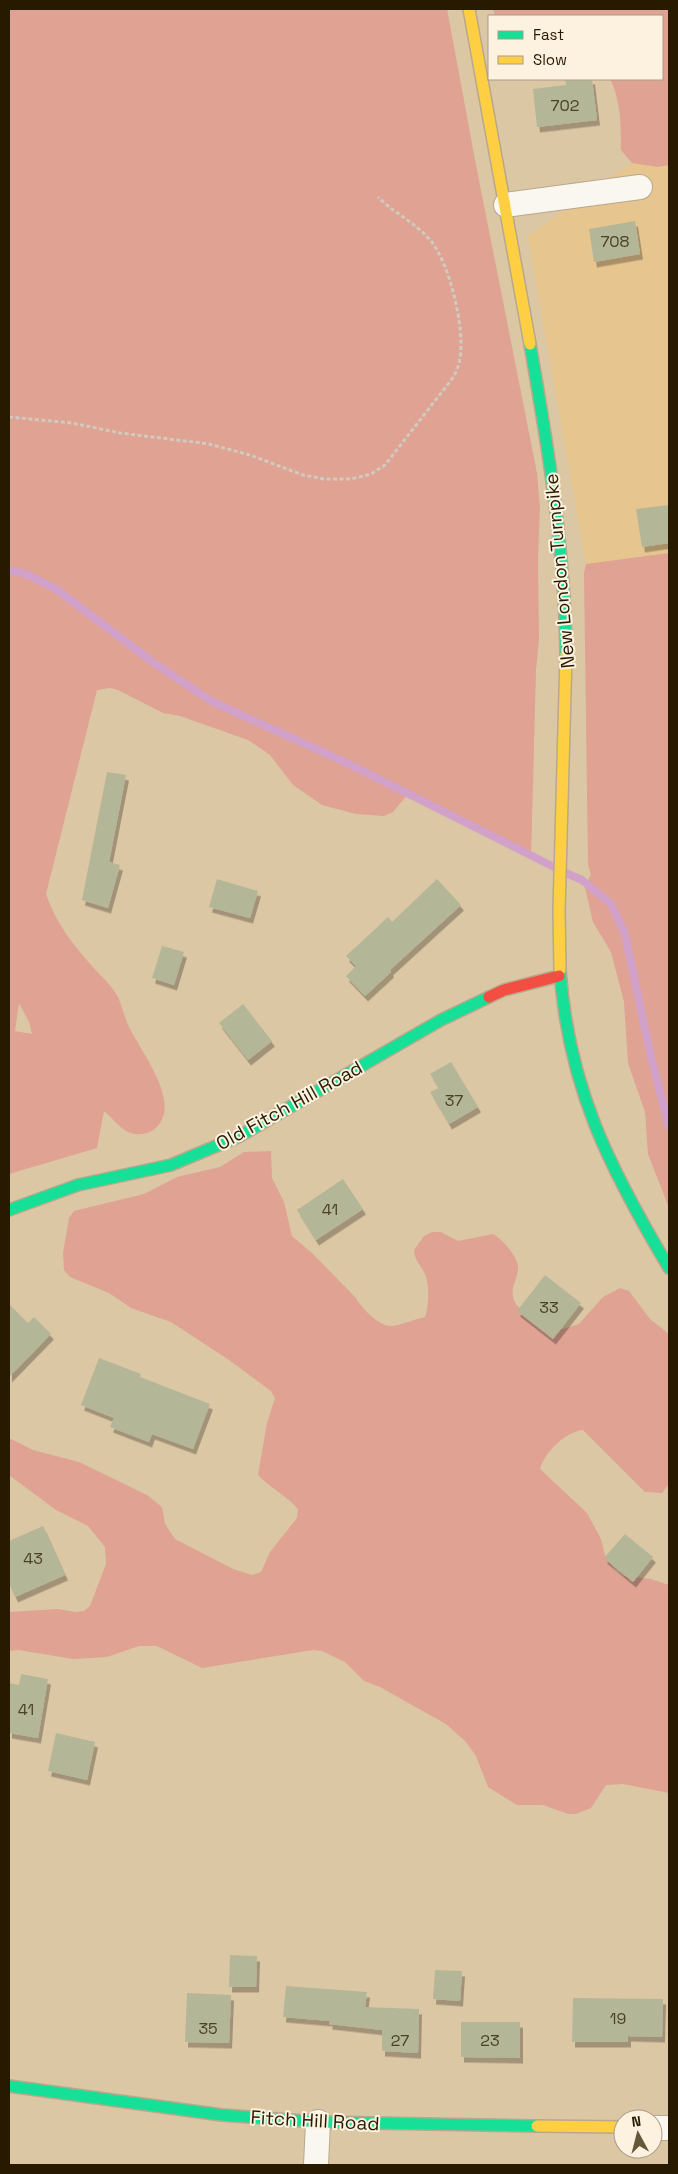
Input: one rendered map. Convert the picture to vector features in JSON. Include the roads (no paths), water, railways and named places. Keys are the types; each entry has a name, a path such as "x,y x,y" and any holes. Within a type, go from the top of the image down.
{"main road":[{"name":"New London Turnpike","path":"469,9 506,205 550,462 563,577 568,679 559,899 560,976 570,1045 589,1113 618,1179 669,1268"},
{"name":"Old Fitch Hill Road","path":"9,1210 78,1185 170,1165 231,1140 441,1020 504,990 560,976"},
{"name":"Fitch Hill Road","path":"9,2086 222,2115 318,2122 613,2127"}],"street":[{"path":"506,205 640,186"},
{"path":"316,2165 318,2122"}],"waterway":[{"path":"9,570 26,574 56,589 154,663 211,701 349,764 556,868"},
{"path":"566,873 582,880 611,904 625,934 651,1057 669,1127"}]}
